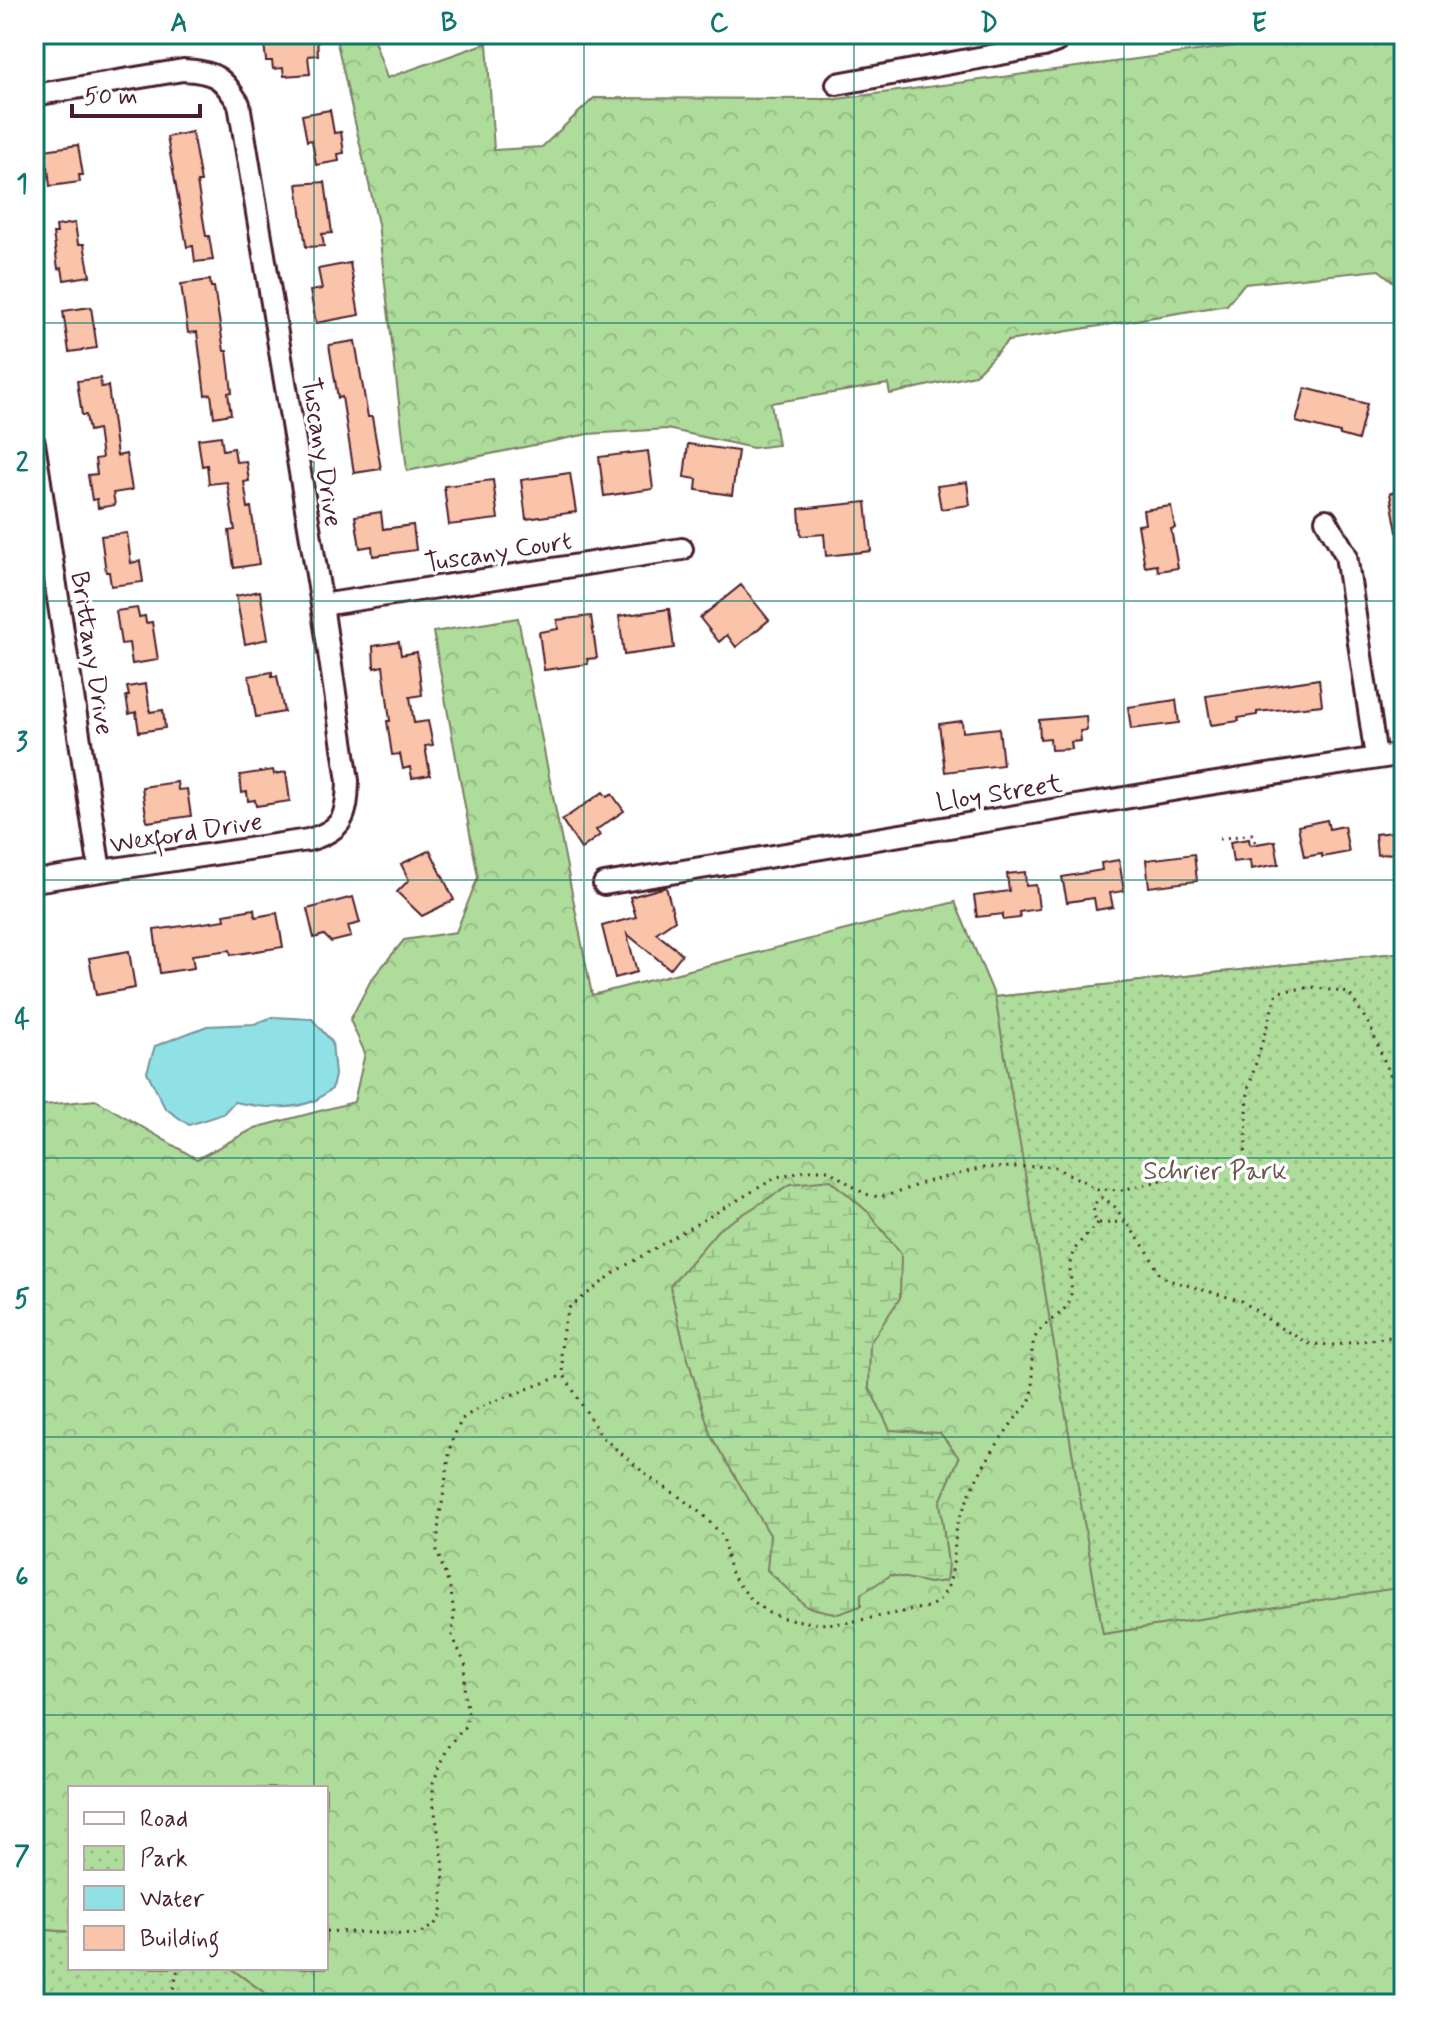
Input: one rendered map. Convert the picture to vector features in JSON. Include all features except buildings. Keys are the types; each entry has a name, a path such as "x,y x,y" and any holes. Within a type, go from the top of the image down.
{"street":[{"path":"837,84 1044,46 1057,41 1060,34"},
{"name":"Tuscany Drive","path":"34,95 183,70 207,72 226,83 239,104 348,781 347,804 340,822"},
{"name":"Brittany Drive","path":"34,443 100,871"},
{"path":"1326,520 1346,555 1376,757"},
{"name":"Tuscany Court","path":"322,605 682,549"},
{"name":"Lloy Street","path":"604,884 1404,754"},
{"name":"Wexford Drive","path":"34,881 308,840 326,835 340,822"}],"path":[{"path":"1219,839 1252,834 1255,842"},
{"path":"1125,1222 1098,1223 1071,1256 1069,1302 1037,1335 1032,1357 1034,1384 1028,1404 980,1471 957,1527 955,1554 946,1589 942,1599 927,1607 845,1623 818,1624 769,1613 753,1601 730,1571 723,1536 703,1515 650,1478 601,1436 564,1375 562,1334 569,1308 618,1270 777,1177 806,1170 828,1170 865,1194 879,1197 983,1168 1053,1166 1100,1189 1122,1190 1245,1160 1248,1090 1277,992 1312,987 1349,993 1370,1026 1404,1117"},
{"path":"1100,1189 1101,1198"},
{"path":"1101,1198 1109,1200 1148,1252 1159,1273 1168,1280 1242,1301 1310,1344 1335,1345 1404,1335"},
{"path":"1098,1223 1093,1209 1101,1198"},
{"path":"328,1931 417,1935 434,1925 442,1915 444,1866 433,1783 447,1749 466,1725 468,1712 464,1693 466,1666 452,1635 454,1614 451,1591 437,1551 451,1442 462,1419 480,1407 564,1375"},
{"path":"170,2004 178,1970"}],"green space":[{"path":"335,34 372,34 387,78 487,43 494,150 542,147 594,98 837,99 1325,34 1404,34 1404,337 1401,336 1396,284 1379,270 1244,284 1227,305 1008,341 975,375 890,394 888,384 771,403 778,445 753,448 667,429 588,434 407,471 378,224"},
{"path":"518,618 592,995 955,902 995,997 1404,952 1404,2004 280,2004 233,1970 328,1970 328,1786 68,1786 68,1932 34,1929 34,1106 96,1100 197,1159 255,1128 354,1102 365,1053 350,1020 371,980 404,940 456,932 478,877 433,632"},
{"name":"Schrier Park","path":"1404,952 1404,1587 1103,1634 995,997"},
{"path":"831,1180 868,1212 901,1254 900,1298 870,1343 869,1387 890,1430 940,1433 959,1458 940,1502 948,1564 946,1581 930,1583 891,1575 861,1594 861,1606 838,1614 807,1607 767,1570 770,1535 711,1436 670,1286 718,1230 791,1184"},
{"path":"34,1929 68,1932 68,1970 233,1970 280,2004 34,2004"}],"water":[{"path":"273,1017 312,1019 332,1042 335,1075 332,1089 316,1100 296,1106 265,1107 234,1102 223,1114 189,1125 165,1108 147,1072 155,1046 207,1026 254,1024"}]}
